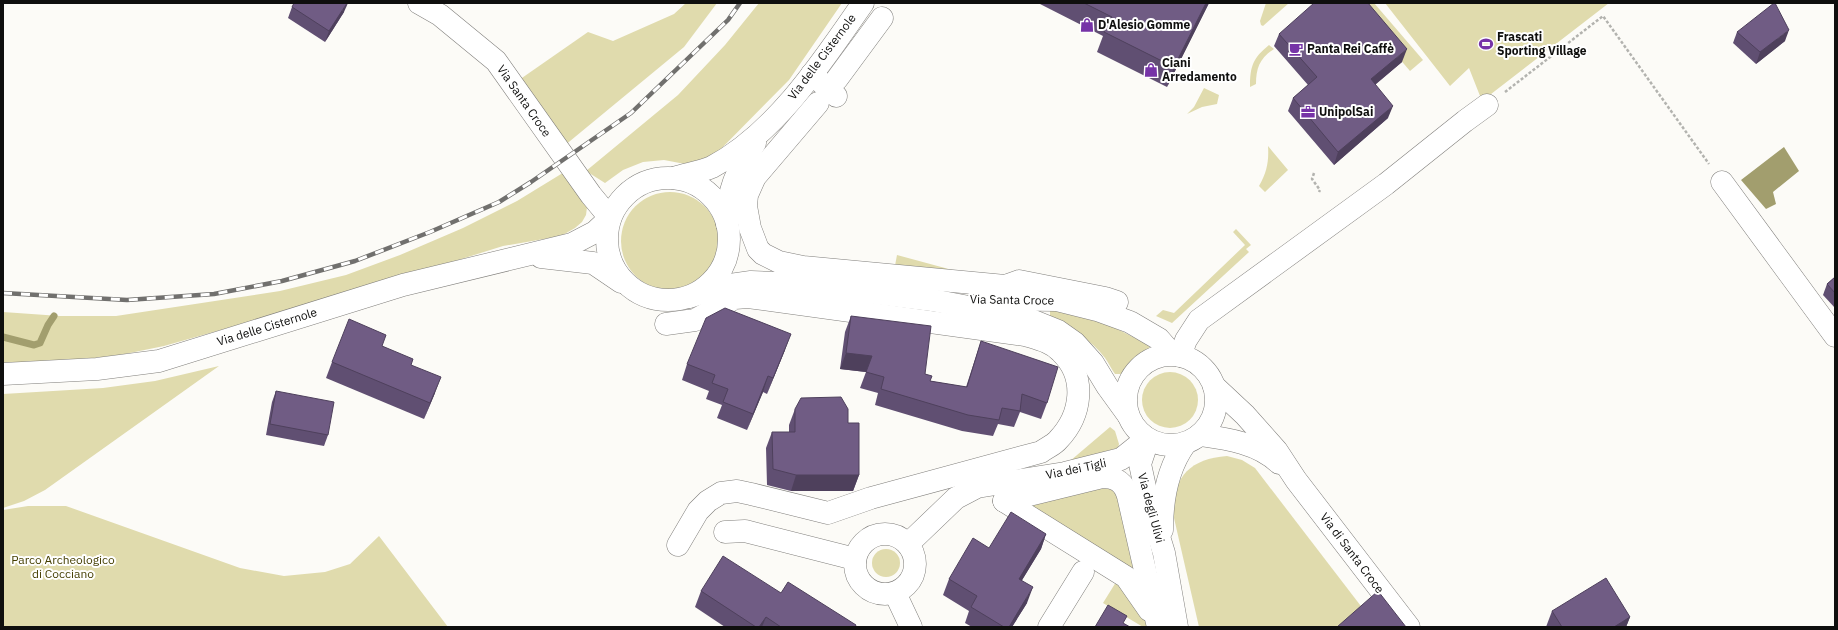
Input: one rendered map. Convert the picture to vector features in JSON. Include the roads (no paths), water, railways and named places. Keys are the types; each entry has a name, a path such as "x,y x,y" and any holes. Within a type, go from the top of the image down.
{"street":[{"name":"Via Santa Croce","path":"419,3 440,15 496,61 591,195 610,218"},
{"name":"Via delle Cisternole","path":"674,178 710,168 733,154 764,128 812,74 863,3"},
{"path":"882,18 831,93 755,177 747,195 746,206 750,228 758,249 763,254 779,262 820,270 1005,286 1019,281 1105,298 1117,302"},
{"path":"812,74 831,93"},
{"path":"1176,355 1199,320 1386,184 1465,121 1488,105"},
{"name":"Via delle Cisternole","path":"689,297 707,286 719,273 727,253 729,235 727,226 728,201 734,178 764,128"},
{"path":"689,297 670,300 645,296 640,287 636,277 626,265 621,251 620,235 625,220 633,208 646,198 660,193 677,192 693,197 706,207 715,221 719,238 718,255 710,270 698,282 683,289 666,291 640,287 615,271 609,256 607,234 610,218 617,205 626,194 649,181 674,178 695,184 707,192 714,199 725,217 727,226"},
{"path":"1722,182 1835,336"},
{"name":"Via delle Cisternole","path":"3,374 97,369 159,361 403,285 528,256 572,244 595,232 610,218"},
{"name":"Via Santa Croce","path":"727,226 750,259 768,272 787,280 803,284"},
{"name":"Via delle Cisternole","path":"528,256 593,263 640,287"},
{"name":"Via Santa Croce","path":"689,297 722,286 751,282 803,284 932,300 1026,318 1058,331 1075,343 1093,363 1107,386 1128,415"},
{"path":"666,324 695,320 735,298 748,297 1025,335 1044,341 1060,351 1073,367 1078,386 1078,407 1070,426 1058,441 1041,452 886,494 828,513 736,491 721,493 708,501 698,511 678,545"},
{"name":"Via Santa Croce","path":"932,300 1056,300 1097,310 1130,322 1159,340 1176,355"},
{"path":"1192,439 1212,421 1216,404 1214,386 1206,370 1190,359 1176,355 1157,357 1144,364 1134,374 1128,387 1126,401 1128,415 1132,426 1147,439 1170,445 1192,439 1243,442 1272,457 1296,480"},
{"name":"Via dei Tigli","path":"999,482 1042,463 1066,447 1080,430 1089,416 1093,398 1093,363"},
{"path":"1214,386 1245,415 1272,446 1296,480"},
{"name":"Via dei Tigli","path":"908,544 956,498 978,487 999,482 1065,473 1121,458 1147,439"},
{"name":"Via degli Ulivi","path":"1147,439 1140,464 1148,501 1164,553 1177,627"},
{"name":"Via degli Ulivi","path":"1164,553 1162,506 1171,466 1192,439"},
{"path":"1102,477 1112,477 1120,481 1126,488 1158,627 1143,599 1126,577 1004,501 1102,477"},
{"name":"Via di Santa Croce","path":"1296,480 1409,627"},
{"path":"725,532 744,532 851,558 855,561"},
{"path":"888,533 899,537 908,544 914,554 916,566 912,578 905,587 894,593 883,594 872,591 862,584 856,573 855,561 858,550 865,540 876,535 888,533"},
{"path":"1049,627 1083,572"},
{"path":"894,593 911,627"}],"waterway":[{"path":"3,337 34,345 40,343 54,316"}],"railway":[{"path":"3,293 127,300 214,294 282,281 355,261 430,232 499,202 531,182 631,113 728,20 740,3"}],"place":[{"name":"D'Alesio Gomme","path":"1087,25"},
{"name":"Frascati Sporting Village","path":"1486,44"},
{"name":"Panta Rei Caffè","path":"1296,49"},
{"name":"Ciani Arredamento","path":"1151,70"},
{"name":"UnipolSai","path":"1308,112"}],"park label":[{"name":"Parco Archeologico di Cocciano","path":"63,567"}]}
